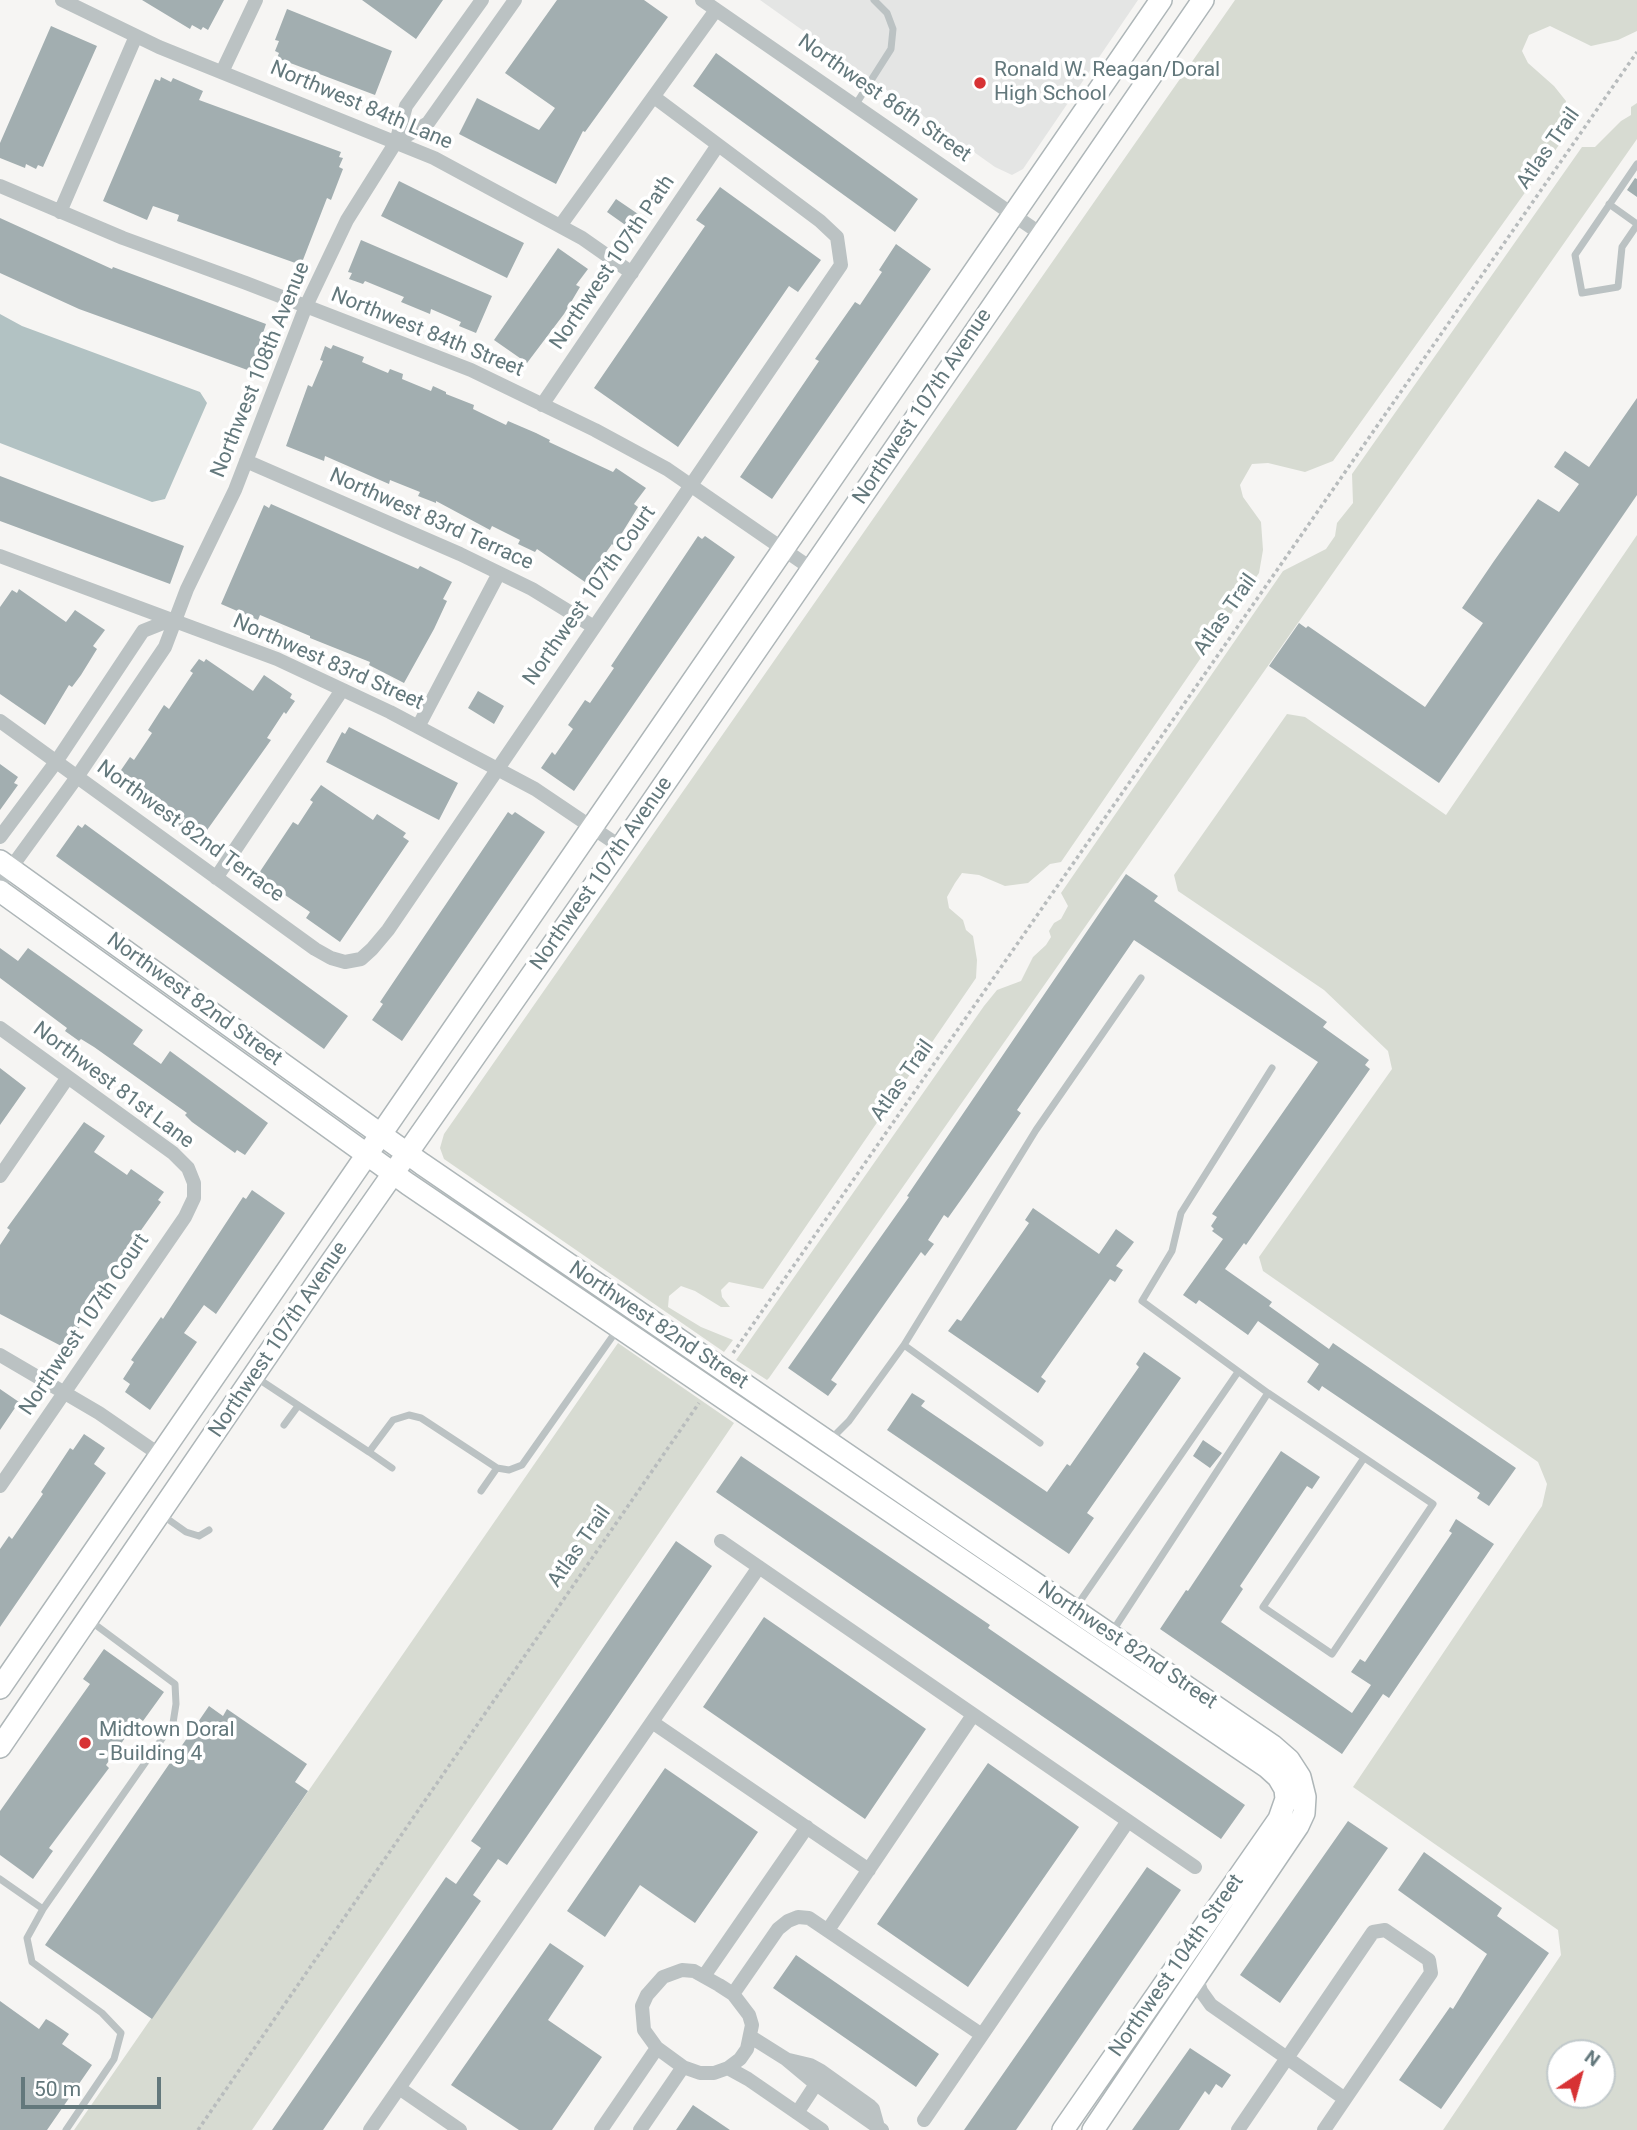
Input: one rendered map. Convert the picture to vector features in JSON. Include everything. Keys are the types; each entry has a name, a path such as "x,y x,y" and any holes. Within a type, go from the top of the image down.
{"main road":[{"name":"Northwest 107th Avenue","path":"0,1688 1161,0"},
{"name":"Northwest 107th Avenue","path":"0,1747 7,1721 89,1619 393,1173 621,847 1202,0"},
{"name":"Northwest 82nd Street","path":"0,891 393,1173 1267,1767 1278,1777 1284,1789 1295,1798 1300,1777 1289,1760 1273,1746 408,1154 4,871"},
{"name":"Northwest 104th Street","path":"1063,2130 1295,1798 1304,1813 1298,1826 1093,2130"}],"street":[{"name":"Northwest 84th Lane","path":"62,0 136,36 435,158 582,238 632,273"},
{"path":"222,72 256,0"},
{"name":"Northwest 108th Avenue","path":"4,871 77,777 165,647 173,619 235,490 306,306 347,220 396,142 406,106 482,0"},
{"name":"Northwest 108th Avenue","path":"396,142 428,123 515,0"},
{"name":"Northwest 86th Street","path":"702,0 1041,234"},
{"path":"560,226 716,10"},
{"path":"60,212 136,36"},
{"path":"654,97 718,145"},
{"name":"Northwest 107th Court","path":"361,959 388,930 841,265 837,237 820,220 718,145"},
{"name":"Northwest 107th Path","path":"542,405 718,145"},
{"name":"Northwest 84th Street","path":"0,186 123,239 471,370 667,469 812,569"},
{"name":"Northwest 83rd Terrace","path":"246,461 499,573 532,589 594,627"},
{"name":"Northwest 83rd Street","path":"0,556 277,659 418,727 497,769 555,801 621,847"},
{"path":"418,727 499,573"},
{"path":"0,837 56,762 143,632 173,619"},
{"path":"216,878 342,690"},
{"name":"Northwest 82nd Terrace","path":"0,721 323,954 345,962 361,959"},
{"name":"Northwest 81st Lane","path":"0,1028 173,1153 188,1168 194,1183"},
{"path":"0,1176 68,1076"},
{"name":"Northwest 107th Court","path":"0,1486 185,1217 194,1198 194,1183"},
{"path":"0,1354 65,1392 160,1455"},
{"path":"721,1541 1195,1867"},
{"path":"370,2130 759,1567"},
{"path":"828,1930 973,1715"},
{"path":"652,1722 869,1870"},
{"path":"924,2120 1128,1821"},
{"path":"704,1976 807,1827"},
{"path":"733,1994 778,1929 798,1917 809,1918 982,2035"},
{"path":"1238,2130 1373,1932 1385,1930 1429,1960 1431,1973 1324,2130"},
{"path":"694,1971 733,1994 749,2015 751,2037 740,2060 728,2068 714,2073 700,2073 683,2067 657,2048 644,2030 642,2006 647,1995 653,1986 672,1973 694,1971"},
{"path":"1197,1979 1201,1991 1211,2005 1345,2099"},
{"path":"751,2037 786,2059 816,2084 880,2128"},
{"path":"601,2130 657,2048"},
{"path":"786,2059 810,2065 821,2071 870,2106 880,2128"},
{"path":"640,2130 683,2067"},
{"path":"728,2068 822,2130"},
{"path":"797,2113 816,2084"},
{"path":"399,2088 460,2130"}],"lane":[{"path":"856,104 891,48 893,29 887,13 874,0"},
{"path":"1609,204 1637,225 1622,247 1618,287 1582,293 1575,255 1609,204 1637,164"},
{"path":"828,1442 849,1421 904,1345 1036,1130 1142,978"},
{"path":"1272,1068 1181,1213 1172,1251 1142,1301 1269,1393 1433,1504 1332,1654 1263,1607 1364,1458"},
{"path":"369,1452 393,1420 409,1415 421,1418 497,1468 509,1471 522,1465 619,1327"},
{"path":"904,1345 1040,1443"},
{"path":"1061,1629 1238,1371"},
{"path":"255,1376 393,1468"},
{"path":"1097,1653 1269,1393"},
{"path":"284,1425 298,1406"},
{"path":"481,1491 497,1468"},
{"path":"161,1514 186,1532 199,1536 209,1530"},
{"path":"66,2130 114,2059 121,2033 102,2012 32,1962 27,1938 43,1909 173,1723 176,1704 175,1684 89,1619"},
{"path":"0,1879 43,1909"}],"path":[{"name":"Atlas Trail","path":"722,1370 1637,52"},
{"name":"Atlas Trail","path":"198,2130 709,1388"}],"shaded area":[{"name":"Ronald W. Reagan/Doral High School","path":"760,0 1138,0 1023,169 1012,175 995,167"},
{"path":"1235,0 1637,0 1637,31 1618,40 1591,46 1550,26 1529,35 1522,51 1528,63 1554,86 1566,101 1559,145 1333,461 1305,472 1268,463 1252,464 1240,485 1243,497 1261,522 1263,550 1259,573 1061,862 1050,864 1028,883 1005,886 979,875 962,873 955,883 947,897 949,908 963,920 966,930 973,936 977,960 976,978 763,1289 729,1282 721,1290 722,1297 730,1307 721,1307 681,1286 669,1296 668,1307 701,1327 733,1340 724,1352 444,1159 440,1148 444,1134"},
{"path":"1637,103 1637,139 769,1378 767,1380 736,1360 984,1006 997,990 1021,981 1033,957 1046,945 1051,937 1049,931 1054,923 1061,919 1068,906 1061,893 1283,571 1326,549 1335,536 1337,523 1353,503 1352,474 1582,147 1595,147 1621,121 1631,115 1631,107"},
{"path":"0,314 22,326 200,392 207,403 165,499 152,502 0,443"},
{"path":"1637,535 1637,2130 1443,2130 1561,1955 1558,1930 1353,1787 1542,1506 1547,1484 1538,1462 1263,1271 1259,1257 1392,1069 1388,1051 1324,990 1178,891 1174,875 1287,714 1305,717 1446,815"},
{"path":"618,1343 734,1423 252,2130 74,2130"}],"building":[{"path":"142,0 224,0 208,30 203,27 201,30 192,25 190,29"},
{"path":"362,0 443,0 416,39"},
{"path":"557,0 644,0 668,17 585,132 583,131 556,184 459,134 477,98 539,130 555,108 505,73"},
{"path":"287,9 392,51 375,95 277,58 279,53 275,51 279,41 275,40"},
{"path":"51,26 97,46 43,167 38,165 36,169 26,164 25,168 0,158 0,143"},
{"path":"716,53 918,199 895,232 693,86"},
{"path":"161,77 171,82 173,78 203,91 199,100 341,152 339,157 343,158 339,167 343,169 331,200 327,198 301,265 177,221 179,215 153,206 147,220 103,201 155,79 160,81"},
{"path":"1635,178 1637,179 1637,197 1627,190"},
{"path":"399,181 524,243 507,278 381,216"},
{"path":"720,187 821,260 798,292 789,286 678,447 594,388 705,226 696,220"},
{"path":"616,199 641,216 631,229 607,212"},
{"path":"0,218 112,269 113,267 266,324 260,342 263,344 253,372 79,309 0,273"},
{"path":"361,240 492,296 476,333 459,326 461,322 431,309 430,314 401,302 404,297 365,281 363,284 349,279 352,273 348,272"},
{"path":"896,244 931,269 772,499 740,477 819,361 815,359 855,302 860,305 882,272 879,270"},
{"path":"558,248 588,269 576,285 580,287 564,314 527,363 494,340"},
{"path":"333,345 364,357 362,362 388,373 390,369 403,374 402,379 431,391 433,386 474,405 473,409 506,425 508,421 536,433 550,440 549,442 613,472 616,468 646,488 634,504 638,507 622,533 585,582 537,549 535,552 518,544 520,540 492,526 490,530 436,501 418,496 420,492 390,480 389,484 325,456 324,461 286,446 308,385 312,387 323,361 320,360 325,346 331,349"},
{"path":"1637,398 1637,495 1439,783 1269,666 1299,623 1306,628 1308,626 1425,707 1483,623 1462,608 1494,561 1538,499 1559,512 1579,484 1554,467 1565,451 1589,467"},
{"path":"0,476 184,546 170,584 0,521"},
{"path":"271,504 452,582 443,599 447,601 434,629 404,683 369,665 370,662 310,636 260,615 258,620 221,604 264,505 269,508"},
{"path":"698,536 702,539 705,536 735,557 574,791 541,768 552,752 555,755 573,729 568,725 585,700 590,703 614,668 611,666"},
{"path":"19,589 66,622 75,610 105,630 93,646 97,649 81,675 72,687 69,685 45,725 0,694 0,607 12,590 17,593"},
{"path":"199,659 204,662 206,659 253,691 264,675 292,694 290,698 295,701 286,714 284,712 267,738 271,740 200,840 166,818 172,809 119,773 130,757 134,760 152,733 148,730 164,705 169,709"},
{"path":"478,691 504,706 494,724 468,708"},
{"path":"349,727 458,783 439,820 326,762 342,732 345,734"},
{"path":"0,764 18,777 14,783 18,785 0,810"},
{"path":"321,785 373,820 377,814 406,833 403,837 409,841 340,942 306,918 310,912 257,876 293,822 298,825"},
{"path":"508,812 512,815 515,812 545,832 402,1041 372,1020 383,1004 380,1002"},
{"path":"85,824 348,1016 324,1049 56,856 78,825 82,828"},
{"path":"1126,874 1158,896 1154,901 1327,1022 1323,1027 1369,1060 1365,1065 1370,1069 1246,1245 1244,1243 1225,1269 1272,1302 1269,1306 1329,1349 1333,1343 1516,1468 1489,1506 1477,1498 1480,1493 1322,1386 1319,1391 1307,1382 1319,1364 1258,1321 1248,1335 1199,1300 1196,1304 1183,1295 1223,1239 1212,1231 1214,1229 1211,1226 1217,1217 1212,1214 1318,1062 1134,940 1017,1110 1021,1113 970,1187 948,1218 944,1215 928,1240 934,1244 925,1256 921,1252 831,1380 837,1384 828,1396 788,1368 909,1197 907,1196"},
{"path":"0,948 18,961 28,948 143,1030 133,1044 161,1064 170,1051 268,1123 245,1155 237,1150 235,1153 192,1122 185,1115 187,1113 94,1047 65,1031 67,1028 0,978"},
{"path":"0,1068 26,1088 0,1125"},
{"path":"84,1122 105,1136 94,1152 127,1175 131,1169 164,1192 158,1200 161,1202 128,1251 81,1311 87,1314 67,1349 0,1314 0,1245 10,1230 7,1228"},
{"path":"252,1190 285,1213 216,1314 204,1305 184,1333 197,1342 150,1410 125,1392 130,1384 123,1379 134,1362 131,1360 161,1317 163,1319 243,1197 246,1199"},
{"path":"1033,1208 1099,1254 1116,1229 1134,1242 1116,1266 1123,1270 1115,1282 1110,1279 1041,1377 1046,1381 1038,1393 948,1331 957,1319 961,1321 1029,1223 1025,1220"},
{"path":"1144,1352 1181,1378 1087,1513 1094,1518 1069,1554 887,1430 912,1393 925,1401 921,1406 1047,1492 1067,1464 1070,1466 1139,1367 1136,1364"},
{"path":"0,1389 19,1402 0,1430"},
{"path":"84,1434 105,1448 94,1464 106,1473 0,1627 0,1549 9,1536 12,1539 70,1448 73,1450"},
{"path":"1203,1440 1222,1453 1210,1468 1193,1456"},
{"path":"1281,1451 1320,1477 1312,1489 1307,1486 1240,1586 1243,1589 1221,1622 1352,1713 1371,1685 1351,1672 1360,1659 1365,1662 1452,1533 1449,1531 1456,1519 1494,1544 1389,1698 1383,1694 1342,1754 1160,1629"},
{"path":"741,1456 990,1625 988,1628 1245,1805 1221,1839 716,1492"},
{"path":"676,1541 712,1566 605,1723 507,1865 498,1859 473,1895 481,1901 323,2130 272,2130 446,1877 456,1884 481,1848 471,1841"},
{"path":"764,1617 926,1729 865,1819 703,1707"},
{"name":"Midtown Doral - Building 4","path":"104,1649 164,1692 143,1721 139,1718 106,1765 109,1768 49,1848 53,1851 33,1879 0,1855 0,1811 90,1684 83,1679"},
{"path":"209,1706 223,1716 227,1709 307,1764 295,1782 308,1791 152,2019 45,1945"},
{"path":"988,1763 1079,1827 968,1987 877,1924"},
{"path":"665,1768 758,1832 695,1923 640,1885 605,1937 567,1911"},
{"path":"1348,1821 1388,1848 1280,2003 1240,1975"},
{"path":"1424,1852 1502,1908 1497,1916 1549,1953 1441,2109 1399,2080 1450,2007 1453,2009 1487,1954 1398,1890"},
{"path":"1147,1867 1181,1890 1016,2130 964,2130"},
{"path":"550,1943 584,1966 548,2020 602,2057 552,2130 519,2130 451,2085"},
{"path":"796,1955 939,2054 916,2087 773,1988"},
{"path":"0,2001 39,2029 46,2019 69,2034 62,2044 92,2065 47,2130 0,2130"},
{"path":"1190,2048 1231,2075 1222,2088 1216,2084 1209,2095 1205,2091 1179,2130 1132,2130"},
{"path":"693,2105 730,2130 676,2130"}],"place":[{"name":"Ronald W. Reagan/Doral High School","path":"980,83"},
{"name":"Midtown Doral - Building 4","path":"85,1743"}]}
